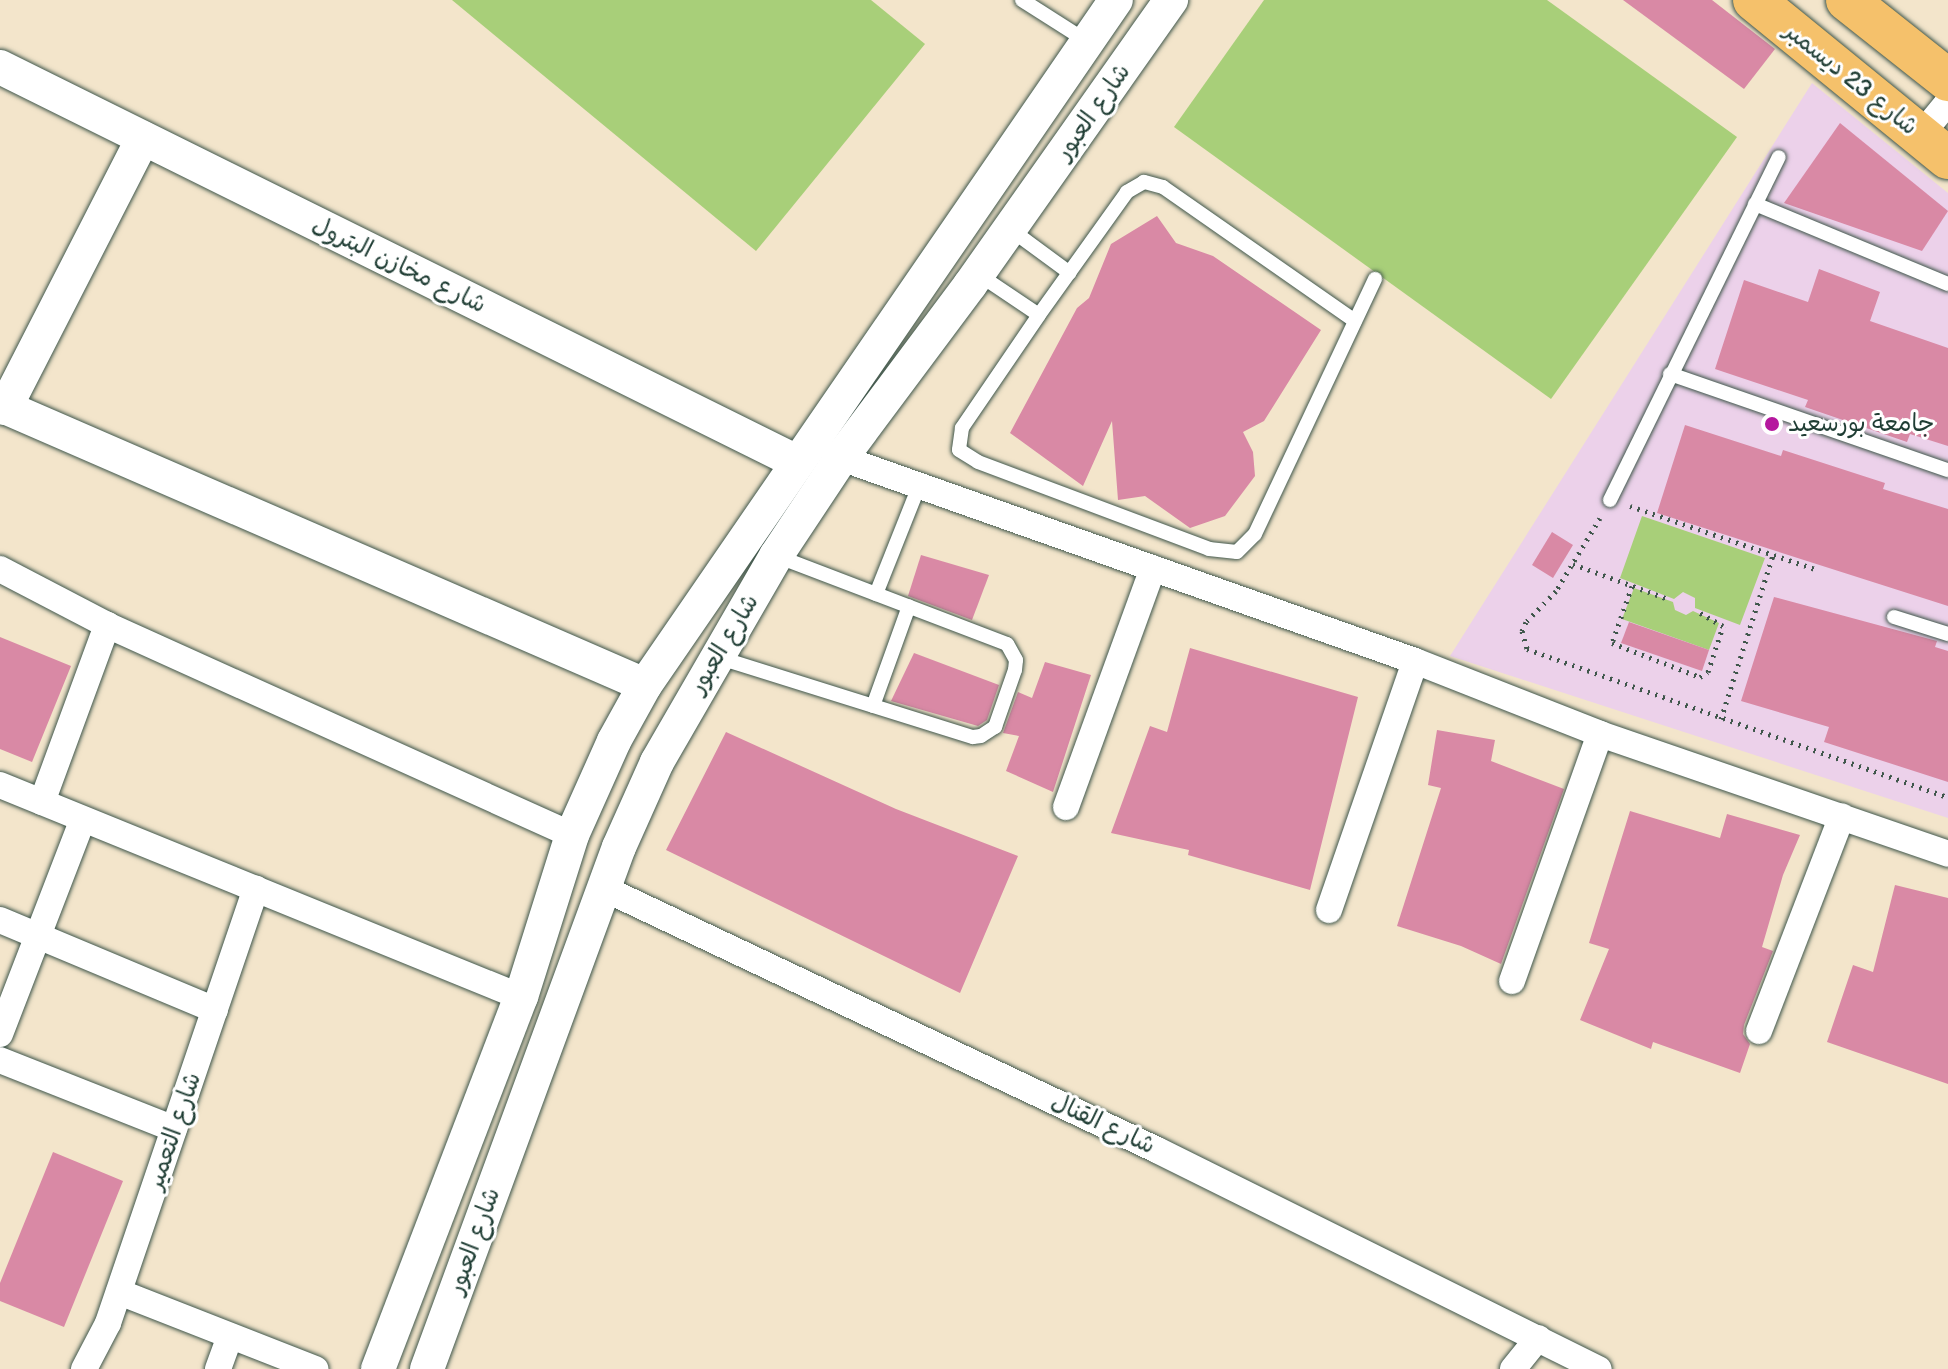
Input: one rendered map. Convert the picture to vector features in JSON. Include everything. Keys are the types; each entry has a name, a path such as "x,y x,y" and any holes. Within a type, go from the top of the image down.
{"main road":[{"name":"شارع 23 ديسمبر","path":"1754,0 1934,147"},
{"path":"1870,7 1948,80"}],"street":[{"name":"شارع العبور","path":"378,1369 521,997 572,835 614,741 645,685 1116,0"},
{"name":"شارع العبور","path":"431,1357 603,888 657,762 776,556 841,458 978,274 1171,0"},
{"name":"شارع مخازن البترول","path":"0,67 797,462"},
{"path":"1934,147 1948,102"},
{"path":"1030,125 1065,152"},
{"path":"143,138 3,407 645,685"},
{"path":"841,458 1415,661 1600,734 1948,854"},
{"path":"1066,807 1153,568"},
{"path":"0,569 107,625 572,835"},
{"path":"42,802 107,625"},
{"path":"1329,910 1415,661"},
{"path":"1512,981 1600,734"},
{"path":"0,785 521,997"},
{"path":"1759,1031 1842,816"},
{"path":"0,1034 83,819"},
{"name":"شارع القنال","path":"603,888 1157,1150 1599,1369"},
{"name":"شارع التعمير","path":"84,1369 119,1292 256,889"},
{"path":"0,920 215,1010"},
{"path":"0,1060 174,1129"},
{"path":"119,1292 315,1369"},
{"path":"394,1330 405,1343 431,1357"},
{"path":"218,1369 230,1336"},
{"path":"1513,1369 1538,1338"}],"lane":[{"path":"1022,0 1088,42"},
{"path":"1610,500 1779,157"},
{"path":"1355,321 1153,182 1134,185 1039,315 962,428 959,450 978,462 1223,553 1237,552 1255,534 1375,279"},
{"path":"1755,204 1948,284"},
{"path":"1010,229 1070,273"},
{"path":"978,274 1039,315"},
{"path":"1670,374 1948,470"},
{"path":"876,594 919,486"},
{"path":"716,657 973,737 989,733 999,719 1015,670 1016,660 1007,644 776,556"},
{"path":"873,706 909,606"},
{"path":"1894,617 1948,634"}],"path":[{"path":"1818,570 1610,500 1547,603 1526,622 1522,631 1527,649 1948,797"},
{"path":"1721,719 1773,555"},
{"path":"1573,564 1668,599"},
{"path":"1632,586 1612,643 1700,677 1708,672 1723,626 1697,611"}],"shaded area":[{"name":"جامعة بورسعيد","path":"1812,83 1948,193 1948,818 1450,656"}],"green space":[{"path":"452,0 871,0 925,44 756,251"},
{"path":"1264,0 1547,0 1737,137 1551,399 1174,127"},
{"path":"1642,516 1765,558 1740,625 1695,608 1695,598 1683,592 1674,599 1620,578"},
{"path":"1634,588 1673,602 1675,610 1686,615 1693,611 1719,623 1709,650 1622,619"}],"building":[{"path":"1623,0 1712,0 1775,49 1744,89"},
{"path":"1840,123 1948,211 1922,251 1784,203"},
{"path":"1157,216 1176,243 1213,256 1321,330 1264,421 1243,432 1253,452 1255,476 1225,516 1190,528 1145,496 1118,500 1112,421 1083,486 1010,433 1077,308 1089,298 1111,244"},
{"path":"1819,269 1880,292 1870,321 1948,348 1948,446 1910,434 1907,442 1805,407 1808,400 1715,369 1744,280 1808,302"},
{"path":"1685,425 1781,456 1783,450 1885,483 1883,489 1948,509 1948,606 1657,513"},
{"path":"1552,532 1573,545 1553,578 1532,565"},
{"path":"921,555 989,575 972,620 908,596"},
{"path":"1774,597 1937,641 1935,647 1948,651 1948,782 1824,742 1829,727 1741,701"},
{"path":"1629,622 1709,650 1702,671 1621,643"},
{"path":"0,637 71,666 32,762 0,749"},
{"path":"1190,648 1358,697 1310,890 1188,855 1189,850 1111,833 1150,726 1167,732"},
{"path":"914,653 999,685 987,720 978,726 891,701"},
{"path":"1045,662 1091,675 1053,792 1006,771 1019,736 1003,733 1018,692 1032,698"},
{"path":"1437,730 1495,740 1491,761 1564,789 1501,964 1461,946 1397,926 1441,788 1428,785"},
{"path":"726,732 896,809 1018,856 960,993 666,850"},
{"path":"1630,811 1720,838 1727,814 1800,835 1783,875 1762,947 1773,951 1744,1025 1743,1034 1750,1044 1740,1073 1653,1042 1651,1049 1580,1020 1609,949 1589,943"},
{"path":"1895,885 1948,898 1948,1084 1827,1042 1853,965 1873,972"},
{"path":"53,1152 123,1181 64,1327 0,1301 0,1283"}],"place":[{"name":"جامعة بورسعيد","path":"1772,424"}]}
